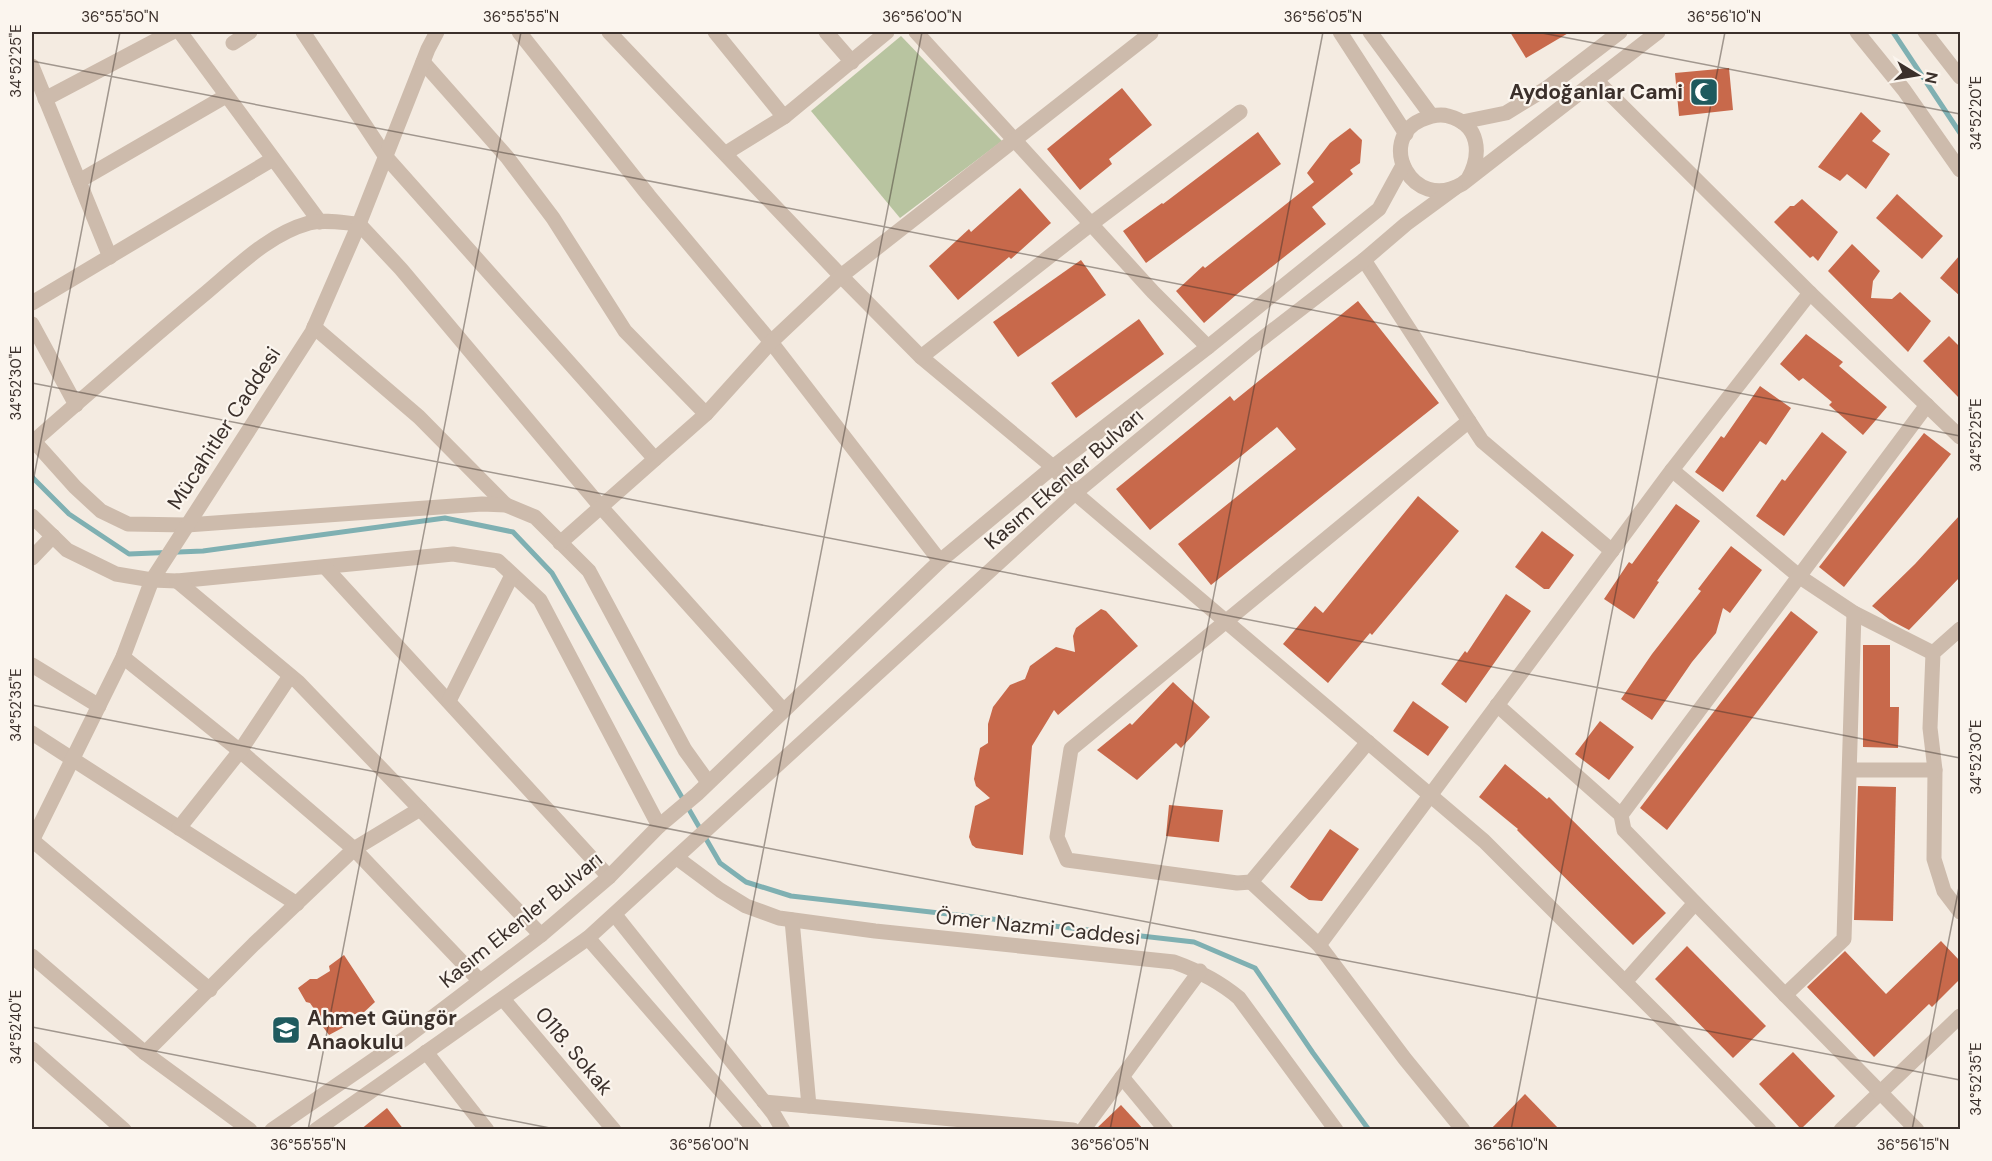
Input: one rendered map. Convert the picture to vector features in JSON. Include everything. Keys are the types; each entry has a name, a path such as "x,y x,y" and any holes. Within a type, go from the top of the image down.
{"street":[{"path":"45,99 172,32"},
{"path":"180,32 320,222"},
{"path":"233,43 250,32"},
{"path":"303,32 386,157 655,459"},
{"name":"Mücahitler Caddesi","path":"32,841 123,657 152,580 314,327 359,224 437,32"},
{"path":"519,32 771,342 940,561"},
{"path":"609,32 921,357 1053,467 1075,493 1484,841 1769,1130"},
{"path":"715,32 784,117"},
{"path":"826,32 852,62"},
{"path":"726,153 784,117 887,32"},
{"path":"916,32 1153,292 1208,347"},
{"path":"1340,32 1406,134"},
{"path":"1370,32 1431,115"},
{"path":"1462,122 1506,113 1547,88 1620,32"},
{"path":"1468,179 1476,165 1478,149 1473,134 1462,122 1447,115 1431,115 1416,122 1406,134 1401,149 1402,165 1411,179 1424,189 1440,192 1455,188 1468,179 1658,32"},
{"path":"1857,32 1904,90 1960,170"},
{"path":"1925,32 1960,77"},
{"path":"560,543 706,414 771,342 841,276 1151,33"},
{"path":"423,62 507,157 546,209 625,331 706,414"},
{"path":"32,66 110,257"},
{"path":"1596,80 1810,293 1960,437"},
{"path":"79,181 226,96"},
{"path":"921,357 1091,224 1240,112"},
{"path":"32,303 273,159"},
{"name":"Kasım Ekenler Bulvarı","path":"272,1130 404,1039 541,935 609,877 665,821 698,794 940,561 1053,467 1208,347 1379,209 1402,165"},
{"name":"Kasım Ekenler Bulvarı","path":"680,855 1075,493 1254,345 1455,188"},
{"path":"708,782 685,750 589,571 535,517 506,505 482,504 187,525 128,524 101,511 75,487 33,440 263,246 284,233 310,223 359,224 401,269 601,507 783,710"},
{"path":"1365,260 1482,441 1612,551"},
{"path":"1319,945 1672,470 1810,293"},
{"path":"32,324 76,405"},
{"path":"314,327 419,417 506,505"},
{"path":"1621,815 1927,405"},
{"path":"1368,742 1251,882 1237,883 1067,860 1057,837 1071,749 1469,421"},
{"path":"1672,470 1800,576 1854,613 1933,653"},
{"path":"32,516 67,550 116,574 152,580 177,580 453,554 498,561 540,600 665,821"},
{"path":"32,558 52,536"},
{"path":"325,567 609,877"},
{"path":"449,701 512,575"},
{"path":"177,580 291,676 541,935"},
{"path":"1785,995 1844,939 1854,613"},
{"path":"1960,629 1933,653 1930,728 1935,770 1934,859 1944,891 1960,912"},
{"path":"123,657 240,751 354,849 480,981"},
{"path":"32,665 99,706"},
{"path":"179,828 240,751 291,676"},
{"path":"1497,705 1621,815 1624,830 1917,1130"},
{"path":"32,733 297,904"},
{"path":"1850,770 1935,770"},
{"path":"145,1053 254,944 354,849 420,809"},
{"path":"32,841 210,990"},
{"path":"316,1130 588,938 680,855"},
{"name":"Ömer Nazmi Caddesi","path":"680,855 720,890 746,906 779,918 875,931 1174,962 1200,971 1224,985 1239,998 1336,1130"},
{"path":"1251,882 1319,945 1405,1059 1463,1130"},
{"path":"1625,982 1695,903"},
{"path":"615,915 764,1101 783,1130"},
{"path":"792,920 809,1106"},
{"path":"588,938 753,1129"},
{"path":"32,957 145,1053 250,1130"},
{"path":"1083,1130 1200,971"},
{"name":"0118. Sokak","path":"503,999 614,1130"},
{"path":"1841,1130 1960,1016"},
{"path":"32,1049 124,1130"},
{"path":"426,1052 488,1130"},
{"path":"1122,1077 1166,1130"},
{"path":"764,1101 1074,1130"}],"green space":[{"path":"901,36 1002,141 900,218 811,111"}],"building":[{"path":"1510,32 1570,32 1526,58"},
{"name":"Aydoğanlar Cami","path":"1729,68 1733,110 1679,116 1675,73"},
{"path":"1122,88 1152,125 1109,159 1112,164 1080,190 1047,149"},
{"path":"1861,112 1881,131 1872,141 1890,154 1866,189 1847,174 1840,181 1818,167"},
{"path":"1350,128 1362,140 1360,163 1350,170 1353,174 1312,207 1326,224 1204,323 1176,291 1203,266 1205,268 1314,182 1307,173 1330,143"},
{"path":"1258,132 1281,164 1146,263 1123,231 1163,204"},
{"path":"1020,188 1051,223 1011,259 1009,257 958,300 929,266 969,229 971,232"},
{"path":"1897,194 1943,236 1922,259 1876,218"},
{"path":"1802,199 1838,232 1818,261 1813,256 1810,258 1774,222 1790,206 1794,206"},
{"path":"1852,244 1880,271 1873,281 1871,298 1892,299 1900,292 1931,321 1908,352 1828,271"},
{"path":"1960,255 1960,296 1940,278"},
{"path":"1081,260 1106,295 1018,357 993,322"},
{"path":"1358,301 1439,403 1211,585 1178,544 1296,449 1277,427 1150,530 1116,489 1230,396 1234,401"},
{"path":"1139,319 1164,354 1076,418 1051,383"},
{"path":"1806,334 1843,362 1839,366 1887,407 1863,435 1829,405 1832,402 1803,378 1799,381 1780,364"},
{"path":"1949,336 1960,347 1960,399 1923,361"},
{"path":"1760,386 1791,408 1766,445 1760,441 1723,492 1695,472 1721,436 1724,438"},
{"path":"1822,432 1847,452 1784,536 1756,516 1782,479 1785,481"},
{"path":"1924,433 1951,454 1844,587 1819,567"},
{"path":"1418,496 1459,531 1372,635 1370,633 1328,683 1283,644 1315,606 1323,613"},
{"path":"1676,504 1700,521 1657,581 1659,582 1634,619 1604,599 1629,562 1632,564"},
{"path":"1960,515 1960,577 1909,630 1890,620 1872,606 1915,564"},
{"path":"1542,531 1574,555 1549,589 1544,589 1515,567"},
{"path":"1731,546 1762,570 1730,613 1723,608 1716,633 1692,662 1652,720 1621,699 1652,654 1701,591 1698,589"},
{"path":"1506,594 1531,611 1466,703 1441,684 1465,651 1467,653"},
{"path":"1101,609 1106,611 1138,646 1058,715 1054,710 1032,746 1023,855 976,848 969,837 975,806 990,798 976,786 974,779 980,748 988,743 988,724 993,707 1010,685 1025,679 1030,666 1056,647 1075,652 1073,636 1076,628"},
{"path":"1791,611 1818,632 1667,830 1640,808"},
{"path":"1863,645 1890,645 1890,707 1899,707 1898,748 1863,747"},
{"path":"1173,682 1210,717 1181,748 1176,743 1137,780 1097,750 1130,723 1132,725"},
{"path":"1413,701 1449,727 1428,756 1393,731"},
{"path":"1600,721 1634,747 1609,780 1575,754"},
{"path":"1505,764 1547,799 1549,797 1666,913 1633,945 1518,829 1479,797"},
{"path":"1858,786 1896,787 1893,921 1854,920"},
{"path":"1169,805 1223,810 1219,842 1166,836"},
{"path":"1330,829 1359,849 1322,901 1309,900 1290,887"},
{"path":"1941,941 1960,961 1960,979 1932,1007 1929,1004 1874,1057 1807,987 1845,951 1886,994"},
{"path":"1687,946 1766,1026 1733,1058 1655,979"},
{"path":"344,955 375,1002 362,1014 355,1014 343,1023 344,1027 329,1035 320,1023 321,1019 310,1003 306,1002 298,988 310,979 317,979 330,971 329,966"},
{"path":"1793,1052 1835,1096 1801,1129 1759,1084"},
{"path":"1525,1094 1560,1130 1490,1130"},
{"path":"1121,1105 1144,1130 1095,1130 1097,1128"},
{"path":"387,1108 404,1130 360,1130"}],"waterway":[{"path":"1893,32 1960,133"},
{"path":"32,477 69,514 129,554 203,551 445,518 513,532 552,573 720,863 746,882 791,896 1194,942 1255,968 1369,1130"}],"place":[{"name":"Aydoğanlar Cami","path":"1704,92"},
{"name":"Ahmet Güngör Anaokulu","path":"286,1030"}]}
